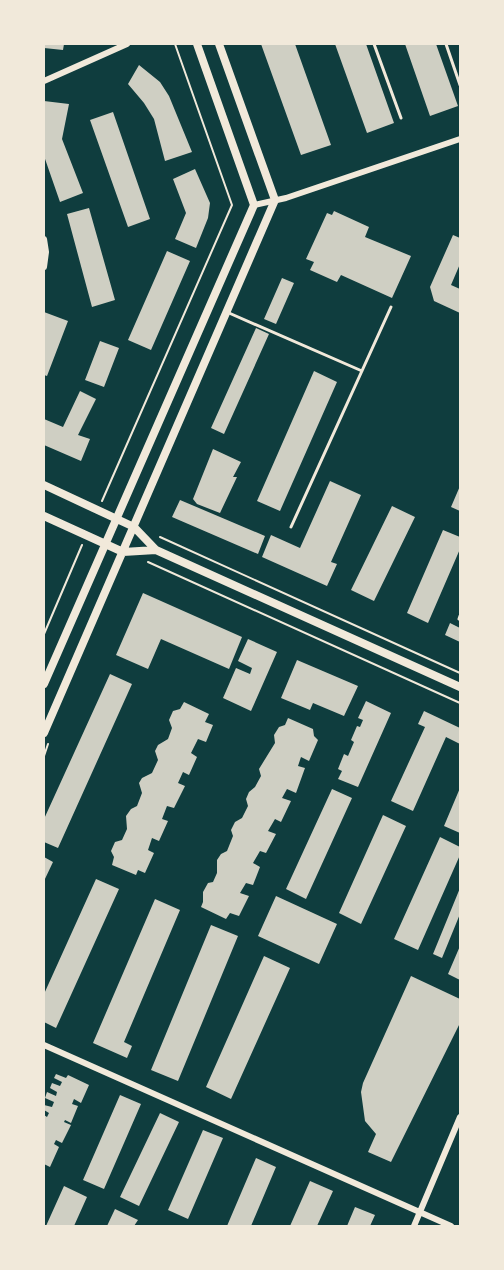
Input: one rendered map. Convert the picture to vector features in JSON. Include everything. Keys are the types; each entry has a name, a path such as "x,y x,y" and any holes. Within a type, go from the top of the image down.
{"main road":[{"path":"44,684 254,205 197,44"},
{"path":"44,733 275,200 219,44"},
{"path":"44,485 134,526 156,550 460,687"},
{"path":"44,516 123,552 156,550"}],"street":[{"path":"44,81 127,44"},
{"path":"254,205 460,139"},
{"path":"44,239 46,252 44,267"},
{"path":"44,1045 451,1227"},
{"path":"414,1227 460,1117"}],"lane":[{"path":"374,44 401,118"},
{"path":"446,44 460,85"},
{"path":"291,527 391,307"},
{"path":"227,312 362,371"}],"path":[{"path":"98,510 232,204 176,44"},
{"path":"154,534 460,673"},
{"path":"44,634 87,536"},
{"path":"142,559 460,703"}],"building":[{"path":"44,44 64,44 63,50 44,48"},
{"path":"261,44 295,44 331,145 301,155"},
{"path":"335,44 366,44 394,123 367,133"},
{"path":"405,44 436,44 458,106 430,116"},
{"path":"139,65 160,82 169,96 192,152 165,161 154,119 128,84"},
{"path":"44,101 69,104 62,139 83,193 60,202 44,156"},
{"path":"113,112 150,219 128,227 90,120"},
{"path":"195,169 210,203 208,218 196,248 175,239 186,213 173,179"},
{"path":"89,208 115,300 92,307 67,214"},
{"path":"334,211 369,227 365,237 411,256 392,298 341,275 337,282 310,270 314,262 306,259 327,213 332,215"},
{"path":"453,235 460,238 460,264 451,285 460,289 460,313 434,301 430,287"},
{"path":"167,251 190,261 151,350 128,340"},
{"path":"282,278 294,283 276,324 264,319"},
{"path":"44,312 68,321 47,376 44,375"},
{"path":"256,328 269,334 224,434 211,428"},
{"path":"100,341 119,348 104,387 85,380"},
{"path":"314,371 337,382 280,511 257,501"},
{"path":"80,391 96,399 78,435 90,439 81,461 44,445 44,419 63,427"},
{"path":"213,449 241,462 233,477 237,477 220,513 197,504 193,499"},
{"path":"330,481 361,495 331,562 337,564 327,586 262,557 271,535 300,548"},
{"path":"460,486 460,511 451,507"},
{"path":"180,500 265,536 258,554 172,517"},
{"path":"392,506 415,517 374,601 351,590"},
{"path":"443,530 460,537 460,549 428,623 407,613"},
{"path":"143,593 242,637 229,669 161,639 148,669 116,655"},
{"path":"450,623 460,628 460,642 445,635"},
{"path":"248,639 277,652 251,711 223,698 236,668 250,674 252,668 238,661"},
{"path":"297,660 358,686 344,716 313,703 310,710 281,698"},
{"path":"110,674 132,684 58,848 44,842 44,819"},
{"path":"366,701 391,713 358,787 338,779 342,771 338,769 344,754 348,756 354,742 351,740 357,726 360,727 363,720 358,718"},
{"path":"184,702 209,714 205,722 213,725 206,742 198,739 191,753 197,757 189,775 183,772 178,783 185,786 174,808 167,806 162,819 168,821 159,841 152,838 148,850 154,853 145,873 138,870 136,875 112,865 114,857 111,851 115,842 122,840 127,829 126,816 131,809 137,806 142,793 139,783 142,778 152,773 158,760 155,751 158,745 168,739 172,728 169,720 173,711 180,709"},
{"path":"424,711 460,728 460,744 446,737 413,811 391,801 425,727 418,724"},
{"path":"288,718 313,729 314,736 318,740 309,761 301,757 298,766 305,768 296,793 287,789 282,798 291,801 281,822 275,819 268,831 276,834 266,853 260,851 253,863 260,867 253,885 246,883 240,893 249,896 239,916 230,913 226,919 201,907 203,892 208,883 213,882 217,873 217,860 227,851 233,836 231,830 235,822 242,818 248,806 246,799 261,776 259,769 275,743 274,735 279,727 285,725"},
{"path":"460,788 460,833 444,826"},
{"path":"332,789 352,798 306,899 286,889"},
{"path":"383,815 406,826 361,924 339,913"},
{"path":"440,837 460,847 460,855 418,950 394,939"},
{"path":"44,857 53,862 44,881"},
{"path":"96,879 119,889 56,1028 44,1022 44,994"},
{"path":"460,888 460,914 442,958 433,954"},
{"path":"276,896 337,924 319,964 258,936"},
{"path":"155,899 180,910 124,1042 132,1046 127,1058 93,1043"},
{"path":"211,925 238,936 178,1081 151,1070"},
{"path":"460,946 460,980 448,974"},
{"path":"264,956 290,968 231,1099 206,1087"},
{"path":"411,976 460,999 460,1023 391,1162 368,1152 376,1134 365,1121 361,1092"},
{"path":"56,1074 66,1078 68,1075 89,1085 81,1103 74,1099 72,1104 78,1106 71,1123 65,1120 64,1122 71,1125 62,1143 56,1140 54,1144 59,1147 50,1167 44,1164 44,1115 47,1117 49,1113 44,1110 44,1105 52,1107 54,1102 45,1098 47,1092 56,1096 57,1092 50,1088 52,1083 60,1086 62,1082 54,1078"},
{"path":"120,1095 141,1104 104,1189 83,1180"},
{"path":"160,1113 179,1122 139,1206 120,1197"},
{"path":"203,1130 223,1138 188,1219 168,1210"},
{"path":"256,1158 276,1167 251,1226 227,1226"},
{"path":"310,1181 333,1191 317,1226 290,1226"},
{"path":"64,1186 87,1197 74,1226 46,1226"},
{"path":"355,1207 375,1215 370,1226 347,1226"},
{"path":"115,1209 138,1220 134,1226 107,1226"}]}
